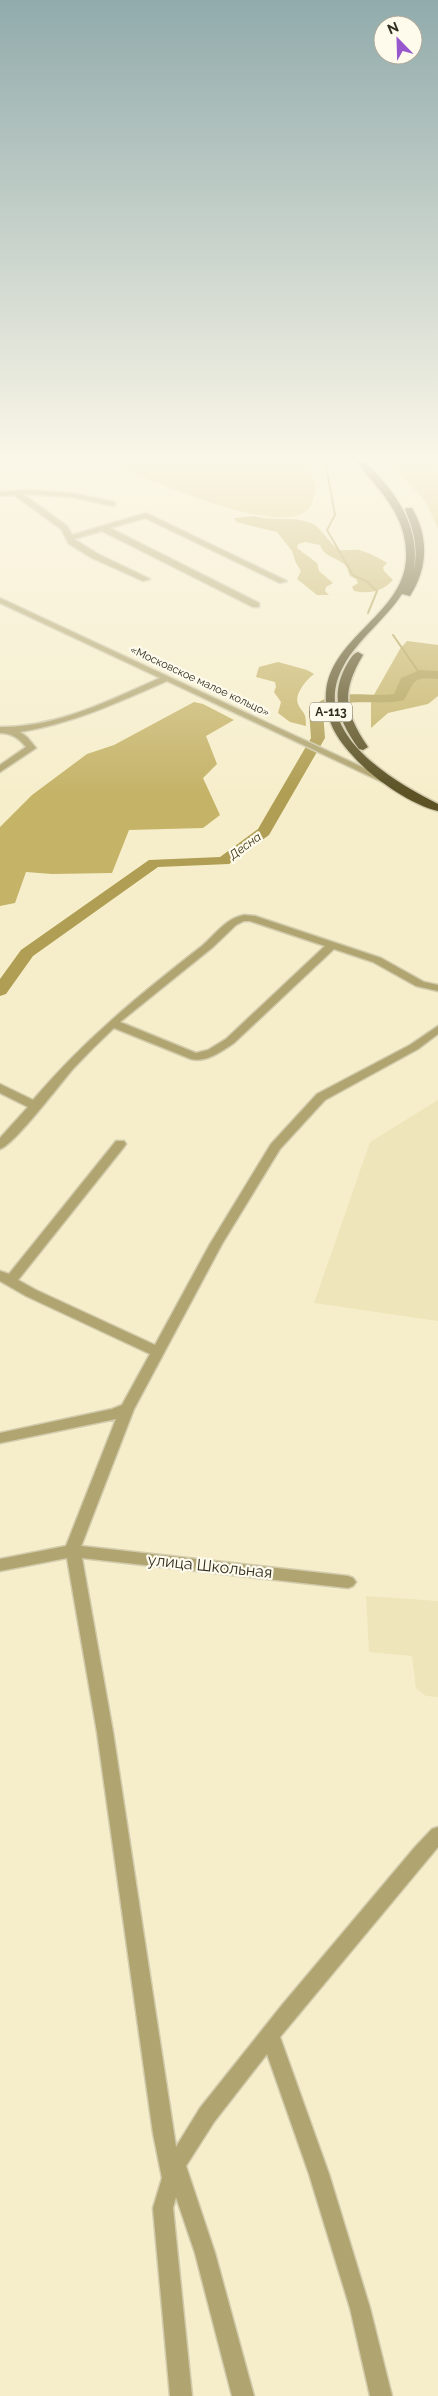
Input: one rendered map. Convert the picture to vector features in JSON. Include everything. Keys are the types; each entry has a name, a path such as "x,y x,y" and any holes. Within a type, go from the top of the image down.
{"highway":[{"name":"А-113","path":"408,570 407,577 391,602 355,643 337,668 332,682 330,705 332,718 340,734 358,749 398,776 438,799"},
{"name":"А-113","path":"419,570 418,577 400,604 365,645 348,670 343,684 342,706 358,749 390,783 438,808"}],"street":[{"path":"126,570 146,579"},
{"path":"186,570 256,605"},
{"path":"260,570 283,581"},
{"name":"«Московское малое кольцо»","path":"0,600 334,755 390,783"},
{"path":"0,730 13,732 64,719 168,678"},
{"path":"0,769 31,748 24,739 13,732"},
{"path":"0,1146 80,1055 112,1023 209,945 232,921 238,918 251,918 330,946 377,960 420,984 438,988"},
{"path":"112,1023 195,1057 206,1055 230,1041 330,946"},
{"path":"243,2396 205,2253 174,2174 163,2133 105,1732 73,1551 74,1544 127,1409 216,1244 275,1147 321,1098 414,1047 438,1029"},
{"path":"0,1088 35,1106"},
{"path":"120,1144 5,1277 31,1292 158,1352"},
{"path":"0,1438 71,1425 115,1414 127,1409"},
{"name":"улица Школьная","path":"0,1565 73,1551 348,1582"},
{"path":"181,2396 163,2208 174,2174 207,2116 421,1852 438,1835"},
{"path":"270,2036 319,2174 360,2308 381,2396"}],"shaded area":[{"path":"319,570 333,583 326,587 325,591 329,595 317,595 297,579 301,571"},
{"path":"347,570 384,570 393,580 380,590 354,591 352,587 358,583 356,579 350,576"},
{"path":"407,641 438,645 438,696 428,704 388,713 371,728 371,700 400,649"},
{"path":"278,662 307,670 314,674 299,691 297,700 305,715 306,726 290,722 278,713 281,702 274,692 275,682 256,677 259,667"},
{"path":"194,702 203,704 234,720 206,736 217,764 203,778 220,815 203,828 129,830 112,873 52,874 26,872 15,903 0,906 0,827 32,795 87,754 114,745"},
{"path":"438,1100 438,1321 314,1303 370,1142"},
{"path":"366,1596 438,1601 438,1697 426,1696 416,1688 412,1656 369,1652"}],"waterway":[{"path":"350,570 353,575 366,581 377,591 368,613"},
{"path":"393,635 420,674"},
{"name":"Десна","path":"0,991 27,953 154,863 224,861 264,832 318,738 316,711 327,704 345,698 386,699 399,697 406,681 420,674 438,675"}]}
